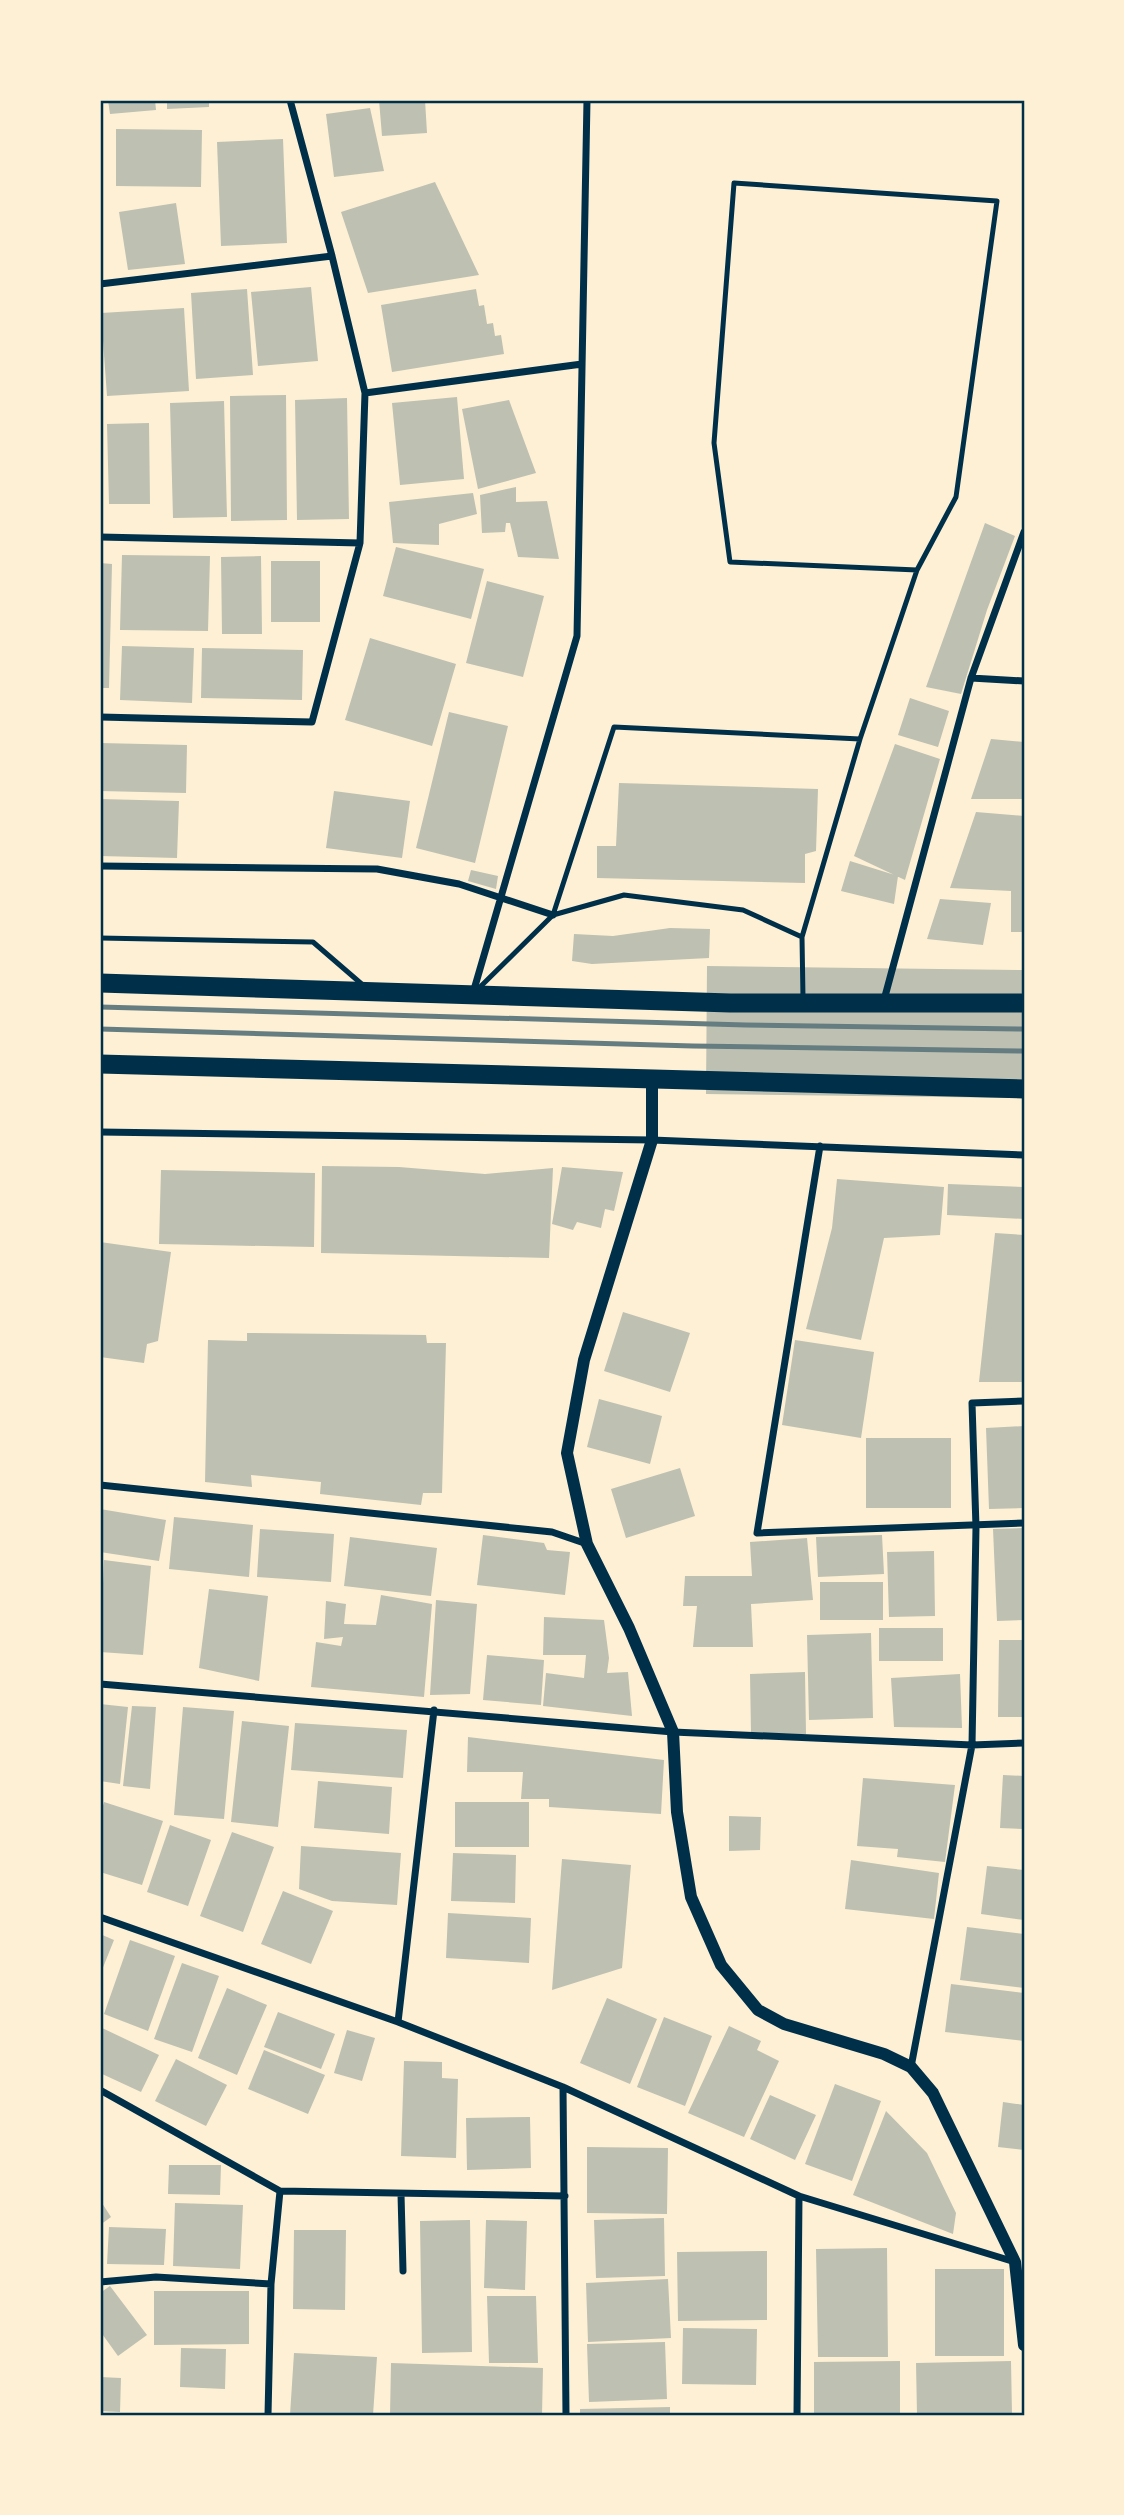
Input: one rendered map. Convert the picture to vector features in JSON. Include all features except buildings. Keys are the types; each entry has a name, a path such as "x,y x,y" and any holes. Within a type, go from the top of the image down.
{"highway":[{"path":"100,983 730,1003 1024,1003"},
{"path":"100,1064 1024,1089"}],"street":[{"path":"100,718 312,722 360,543 365,393 290,100"},
{"path":"473,993 577,636 587,100"},
{"path":"100,284 332,256"},
{"path":"365,393 582,364"},
{"path":"883,1002 971,678 1024,532"},
{"path":"100,537 360,543"},
{"path":"971,678 1024,681"},
{"path":"100,866 377,869 459,884 553,915"},
{"path":"652,1079 652,1140 584,1360 567,1453 587,1544 629,1628 673,1732 677,1812 691,1897 722,1965 758,2010 784,2024 884,2054 911,2067 933,2093 1015,2262 1024,2345"},
{"path":"100,1132 652,1140 1024,1155"},
{"path":"820,1146 757,1532 975,1527 1024,1523"},
{"path":"911,2067 972,1745 975,1527 972,1403 1024,1401"},
{"path":"100,1485 552,1532 587,1544"},
{"path":"100,1684 673,1732 972,1745 1024,1743"},
{"path":"398,2022 434,1710"},
{"path":"100,1917 398,2022 564,2087 799,2196 1015,2262"},
{"path":"564,2087 566,2415"},
{"path":"100,2090 280,2191 565,2196"},
{"path":"268,2415 271,2284 280,2191"},
{"path":"401,2194 403,2272"},
{"path":"797,2415 799,2196"},
{"path":"100,2282 156,2277 271,2284"}],"lane":[{"path":"803,1001 802,937 813,890 917,570 956,497 997,201 734,183 714,443 730,562 917,570"},
{"path":"473,993 553,915 614,727 860,739"},
{"path":"553,915 624,895 743,909 802,937"},
{"path":"100,938 313,942 370,990"}],"railway":[{"path":"100,1007 746,1025 1024,1029"},
{"path":"100,1029 693,1046 1024,1051"}]}
